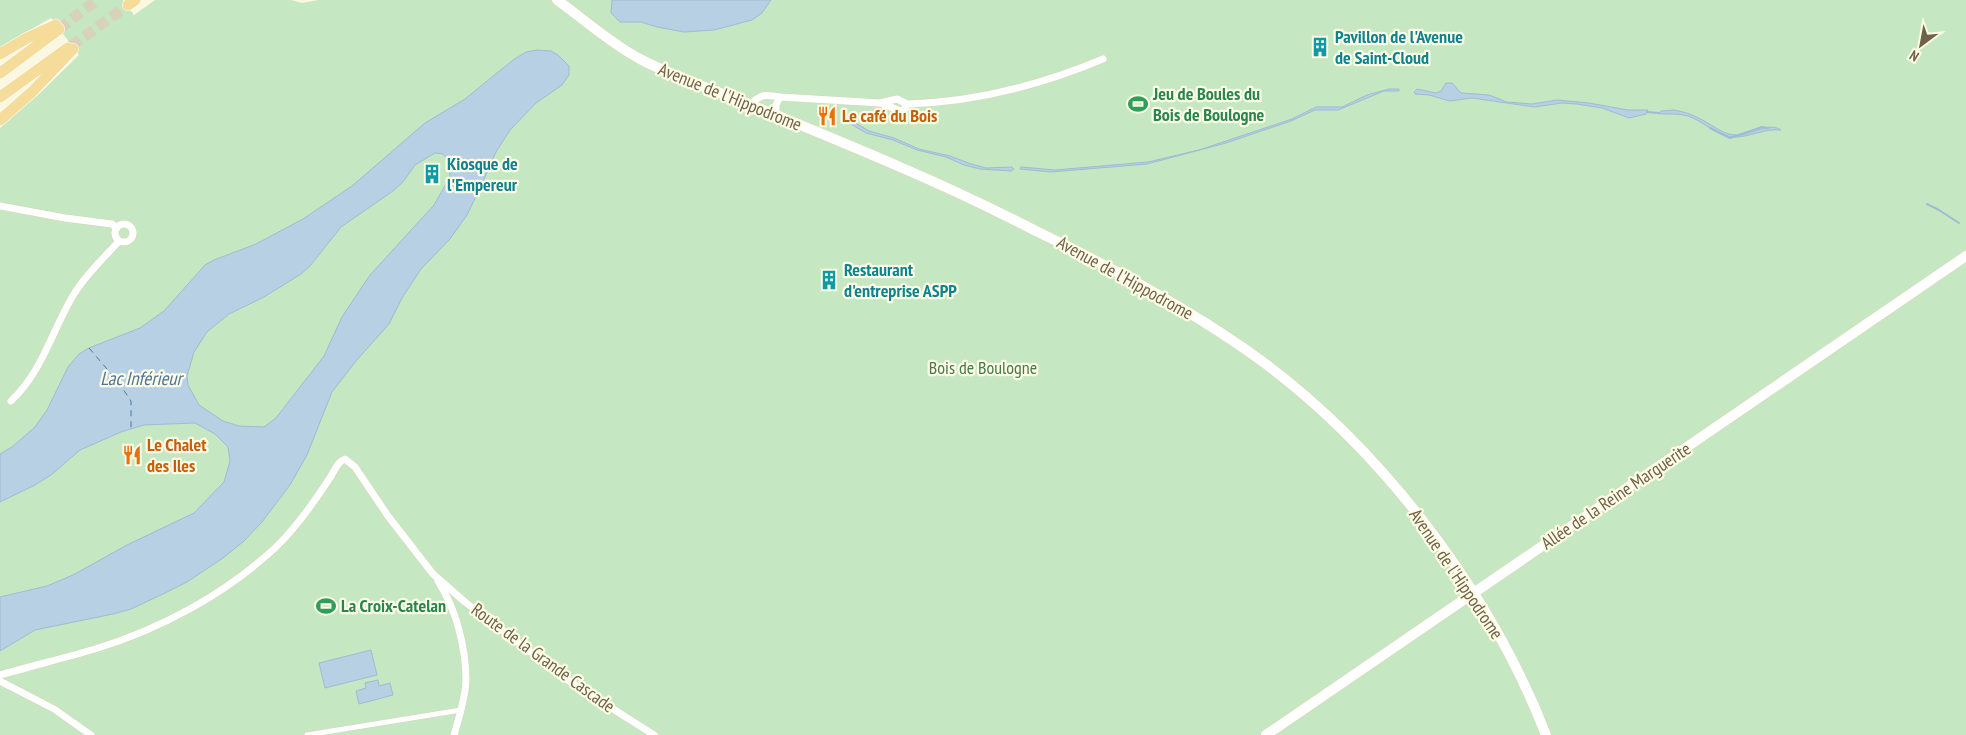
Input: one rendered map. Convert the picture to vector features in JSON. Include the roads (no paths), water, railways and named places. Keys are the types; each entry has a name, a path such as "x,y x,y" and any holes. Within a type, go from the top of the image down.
{"highway":[{"path":"0,54 27,38 57,27 0,73"},
{"path":"0,97 72,47 32,92 0,120"}],"main road":[{"name":"Avenue de l'Hippodrome","path":"557,0 614,43 643,61 902,168 1090,257 1201,320 1268,367 1314,405 1363,453 1436,538 1474,593 1504,644 1546,735"},
{"name":"Allée de la Reine Marguerite","path":"1266,735 1966,256"}],"street":[{"path":"750,105 765,94 780,97 880,104 901,111 906,108 907,104 933,103 988,95 1048,80 1103,59"},
{"path":"776,116 776,105 780,97"},
{"path":"0,206 65,218 112,224 117,228"},
{"path":"123,224 127,225 132,232 130,240 119,241 115,235 117,228 123,224"},
{"path":"11,401 24,389 41,362 74,293 119,241"},
{"name":"Route de la Grande Cascade","path":"0,675 96,648 134,635 166,621 209,598 278,546 310,506 338,464 344,460 355,467 388,516 433,574 465,602 558,673 654,735"},
{"path":"433,574 451,605 460,636 466,682 454,735"},
{"path":"0,681 54,709 91,735"},
{"path":"307,735 461,710"}],"water":[{"path":"612,0 771,0 762,13 752,20 714,30 684,32 641,22 620,22 611,13"},
{"name":"Lac Inférieur","path":"537,50 551,51 569,66 569,75 562,85 536,103 510,130 496,152 467,215 450,239 421,269 402,298 389,324 356,361 332,392 307,455 290,485 262,522 244,541 223,558 187,582 163,594 131,609 35,630 0,651 0,597 47,586 73,575 127,545 194,513 224,482 230,461 228,447 215,434 195,423 144,425 121,432 80,450 51,475 0,502 0,454 12,447 35,427 47,410 68,367 79,354 89,348 140,328 164,311 205,265 256,244 303,219 352,186 425,123 465,99 513,60 526,52","holes":["435,153 443,154 449,161 450,177 434,205 370,275 342,317 324,356 276,418 264,427 239,426 223,421 199,405 188,385 187,376 194,352 207,332 229,314 264,297 301,274 310,266 341,227 393,191 403,182 415,165"]},
{"path":"1446,83 1452,83 1461,93 1489,95 1507,102 1532,104 1557,100 1628,110 1648,110 1646,114 1629,118 1602,108 1577,104 1562,103 1534,107 1472,98 1450,101 1429,95 1415,94 1414,92 1417,89 1436,93 1441,91"},
{"path":"1389,89 1399,89 1399,91 1384,91 1338,110 1315,110 1291,121 1226,143 1147,164 1051,172 1020,169 1021,167 1055,170 1148,162 1199,150 1292,119 1316,107 1342,107 1367,95"},
{"path":"1674,110 1693,115 1732,135 1742,135 1771,127 1781,130 1769,130 1732,137 1716,132 1689,116 1659,114 1661,111"},
{"path":"852,121 869,131 894,138 919,149 950,156 986,168 1012,167 1014,169 1011,171 980,169 964,165 946,157 917,150 893,140 866,133 851,124"},
{"path":"371,650 377,675 325,688 319,663"},
{"path":"378,680 379,686 390,683 393,695 359,704 356,691 366,688 365,683"}],"waterway":[{"path":"1647,112 1659,113"},
{"path":"1710,128 1730,138 1762,127 1768,128"},
{"path":"1927,204 1959,223"}],"tunnel":[{"path":"59,29 97,0"},
{"path":"71,46 128,5"}],"place":[{"name":"Pavillon de l'Avenue de Saint-Cloud","path":"1320,47"},
{"name":"Jeu de Boules du Bois de Boulogne","path":"1138,104"},
{"name":"Le café du Bois","path":"827,116"},
{"name":"Kiosque de l'Empereur","path":"432,174"},
{"name":"Restaurant d'entreprise ASPP","path":"829,280"},
{"name":"Le Chalet des Iles","path":"132,455"},
{"name":"La Croix-Catelan","path":"326,606"}],"park label":[{"name":"Bois de Boulogne","path":"983,368"}]}
